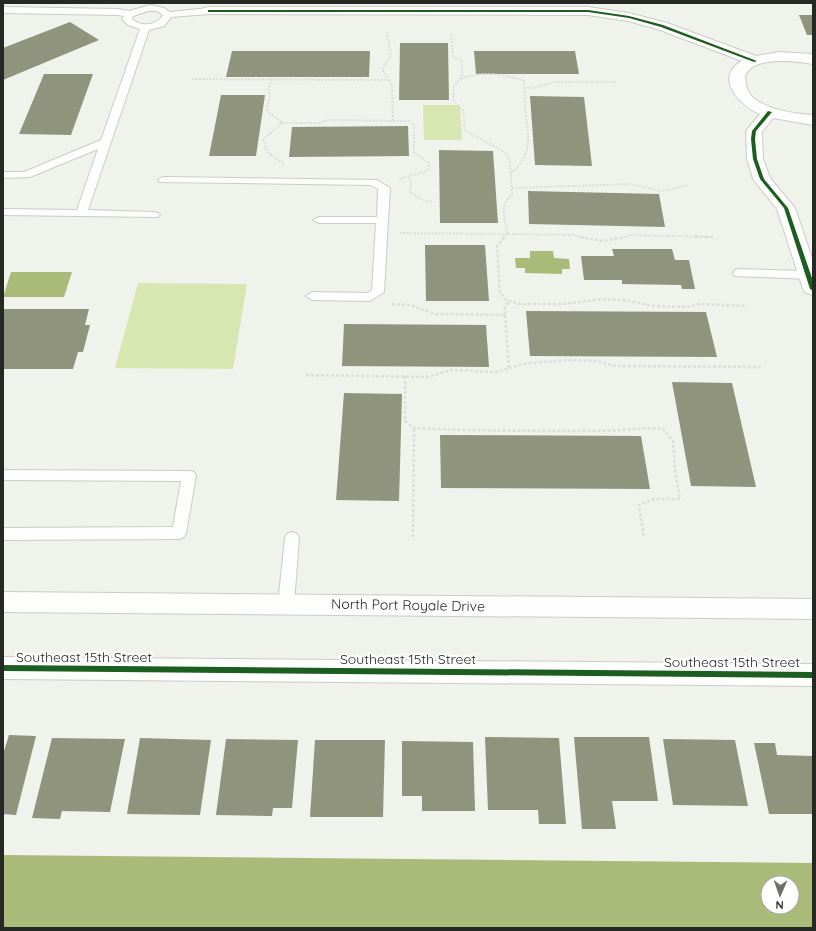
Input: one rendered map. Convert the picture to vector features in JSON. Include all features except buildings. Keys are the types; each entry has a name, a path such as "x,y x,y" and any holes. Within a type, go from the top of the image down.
{"street":[{"path":"209,11 588,11 629,17 662,26 755,61"},
{"path":"813,59 777,56 755,61 740,71 737,78 738,85 748,100 770,112 785,117 813,120"},
{"path":"770,112 754,131 753,139 755,159 762,179 786,208 811,282"},
{"name":"North Port Royale Drive","path":"3,602 813,609"},
{"name":"Southeast 15th Street","path":"3,668 813,675"}],"lane":[{"path":"147,8 157,8 165,11 168,15 166,20 159,24 145,27 131,24 127,19 130,14 137,10 147,8"},
{"path":"3,10 118,12 130,14"},
{"path":"168,15 209,11"},
{"path":"80,214 145,27"},
{"path":"3,175 26,175 106,142"},
{"path":"163,180 373,182 381,185 384,188 378,292 370,297 312,296"},
{"path":"3,212 154,215"},
{"path":"319,220 382,220"},
{"path":"739,273 811,282"},
{"path":"3,475 189,476 179,533 3,534"},
{"path":"286,604 292,538"}],"path":[{"path":"387,33 391,56 382,69 392,86 393,121"},
{"path":"451,34 453,57 461,61 464,68 464,75 461,80"},
{"path":"508,234 501,212 504,201 512,194 512,188 510,174 509,158 501,149 473,137 465,131 462,105 452,100 454,85 466,77 481,75 515,77 524,81 523,99 529,152 520,169 510,174"},
{"path":"192,79 389,80"},
{"path":"272,80 268,89 270,95 267,110 282,123"},
{"path":"524,88 533,88 554,82 616,82"},
{"path":"282,182 284,163 266,153 263,149 263,140 268,138 271,131 282,123 319,123 327,120 409,121 414,125 414,152 429,162 429,168 424,172 381,185"},
{"path":"409,176 411,185 410,192 423,200 434,202"},
{"path":"512,188 552,188 631,184 660,191 689,185"},
{"path":"381,233 572,235 603,241 632,235 714,237"},
{"path":"508,234 502,238 497,246 500,292 506,300 509,301 520,304 563,304 585,300 609,299 624,300 653,306 689,307 698,304 747,306"},
{"path":"375,295 393,304 410,305 436,314 505,315"},
{"path":"509,301 505,307 509,368"},
{"path":"306,375 437,376 450,370 503,371 509,368 556,360 601,361 611,363 616,366 763,367"},
{"path":"405,376 405,421 414,428 485,431 624,432 649,428 663,429 673,441 674,471 680,498 654,498 639,505 644,537"},
{"path":"413,537 414,428"}],"shaded area":[{"path":"423,105 460,105 462,140 424,140"},
{"path":"530,251 553,251 554,258 569,259 570,269 562,269 562,274 525,273 525,268 516,268 515,258 530,258"},
{"path":"11,272 72,272 64,297 3,297"},
{"path":"138,283 247,284 233,369 115,368"},
{"path":"3,855 813,863 813,928 3,928"}],"cycle path":[{"path":"209,11 588,11 629,17 662,26 755,61"},
{"path":"770,112 754,131 753,139 755,159 762,179 786,208 813,289"},
{"path":"3,668 813,675"}]}
